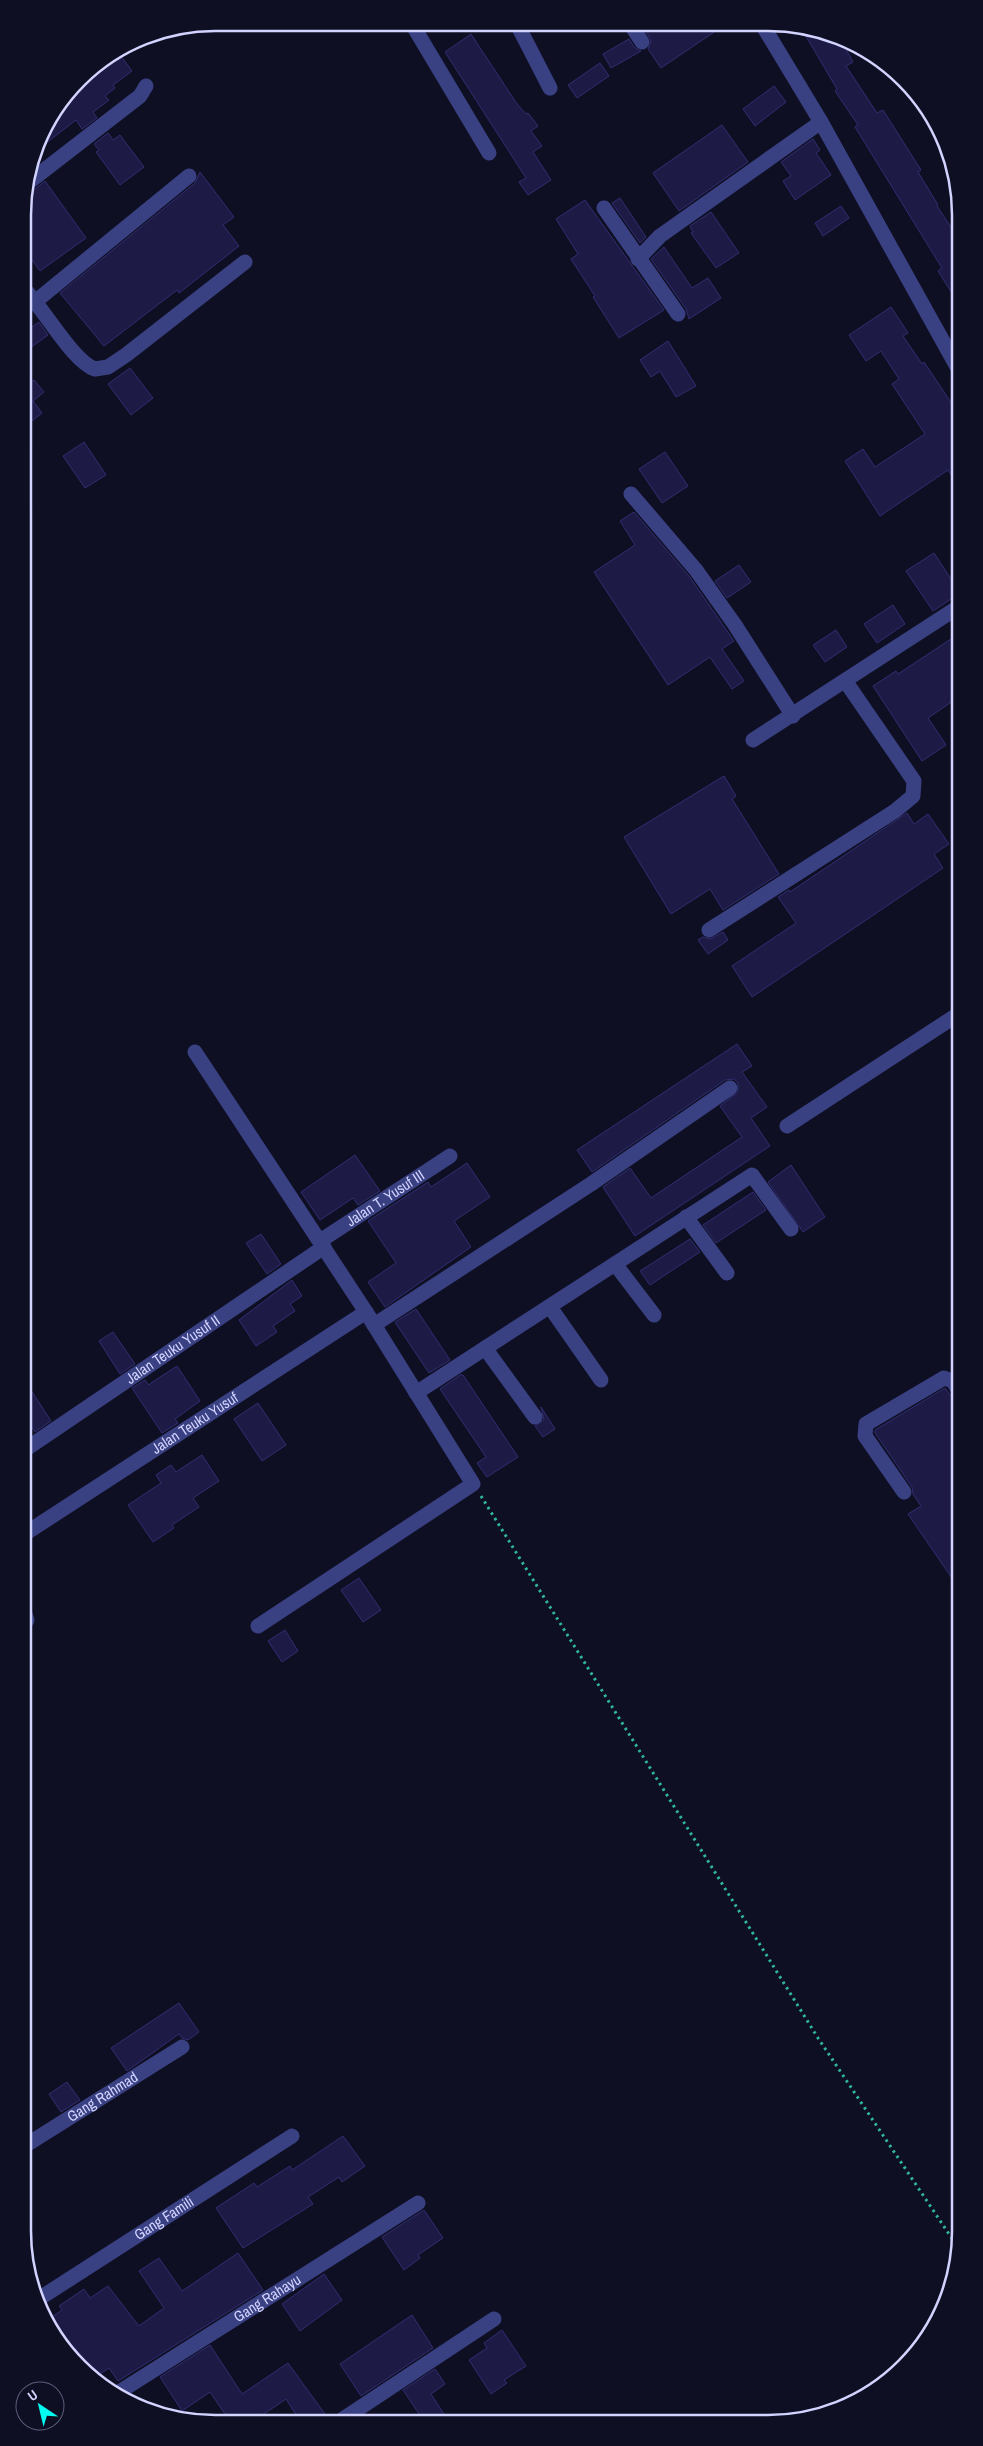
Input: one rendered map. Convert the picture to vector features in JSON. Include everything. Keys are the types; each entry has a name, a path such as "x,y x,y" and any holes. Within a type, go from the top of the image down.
{"street":[{"path":"416,31 489,153"},
{"path":"521,31 550,88"},
{"path":"635,31 642,42"},
{"path":"766,31 821,122 952,358"},
{"path":"36,176 140,96 146,86"},
{"path":"638,259 660,236 821,122"},
{"path":"36,301 189,176"},
{"path":"604,208 678,314"},
{"path":"31,296 82,362 95,369 108,367 245,262"},
{"path":"631,494 696,570 735,625 793,716"},
{"path":"753,740 846,682 952,611"},
{"path":"708,930 895,811 913,796 914,782 846,682"},
{"path":"787,1126 952,1018"},
{"path":"195,1052 366,1312 473,1484 258,1626"},
{"path":"374,1326 591,1184 730,1088"},
{"name":"Jalan T. Yusuf III","path":"322,1244 450,1156"},
{"path":"416,1393 752,1175 791,1229"},
{"path":"686,1218 726,1273"},
{"name":"Jalan Teuku Yusuf II","path":"31,1445 322,1244"},
{"path":"616,1264 654,1315"},
{"path":"550,1306 601,1380"},
{"name":"Jalan Teuku Yusuf","path":"31,1529 366,1312"},
{"path":"485,1348 535,1417"},
{"path":"904,1492 865,1436 866,1424 944,1378 952,1382"},
{"name":"Gang Rahmad","path":"31,2141 182,2047"},
{"name":"Gang Famili","path":"43,2296 292,2136"},
{"name":"Gang Rahayu","path":"123,2390 418,2203"},
{"path":"349,2415 494,2320"}],"path":[{"path":"473,1484 818,2038 951,2238"}],"building":[{"path":"646,31 716,31 661,68 648,49 651,41"},
{"path":"471,34 517,104 526,114 528,113 538,126 531,131 542,146 533,152 551,180 528,195 519,182 526,178 445,52"},
{"path":"806,35 846,48 853,62 846,66 877,113 883,110 921,170 918,172 952,229 952,293 938,271 942,268 855,127 858,125 835,91 837,89"},
{"path":"629,39 634,47 641,51 611,68 603,54"},
{"path":"122,57 132,71 113,85 115,88 105,96 109,100 93,112 97,118 82,129 76,120 46,143 69,103 103,69"},
{"path":"600,63 609,76 577,98 568,85"},
{"path":"774,86 786,102 755,126 743,109"},
{"path":"722,125 748,162 679,211 653,173"},
{"path":"108,133 113,140 120,135 144,167 120,185 96,152 99,150 94,144"},
{"path":"813,139 820,150 816,153 831,175 795,200 783,181 791,176 781,162"},
{"path":"200,172 234,217 223,225 239,246 179,293 177,290 104,346 60,293 195,183"},
{"path":"45,181 86,238 40,271 31,258 31,215 34,190"},
{"path":"620,198 646,237 640,243 612,203"},
{"path":"585,200 664,310 619,338 571,259 578,254 556,219"},
{"path":"841,206 849,218 823,236 815,223"},
{"path":"711,212 739,253 716,268 691,233 693,232 690,226"},
{"path":"664,247 692,288 708,278 721,298 689,319 686,309 651,259"},
{"path":"891,307 908,333 903,336 922,364 924,362 952,404 952,476 948,470 880,516 845,461 863,449 875,467 925,434 892,384 899,379 881,351 866,361 849,335"},
{"path":"39,322 48,335 31,347 31,326 32,327"},
{"path":"668,341 696,386 676,397 660,371 651,377 640,360"},
{"path":"130,368 153,398 131,415 108,384"},
{"path":"34,380 44,392 33,401 42,413 31,422 31,382"},
{"path":"84,442 106,475 85,488 63,456"},
{"path":"665,452 688,486 662,503 639,469"},
{"path":"634,512 689,576 734,641 722,649 744,681 732,689 710,657 668,685 594,572 635,545 620,521"},
{"path":"934,553 952,581 952,598 933,611 906,571"},
{"path":"739,565 751,582 727,598 715,581"},
{"path":"893,605 905,624 877,643 864,624"},
{"path":"836,630 847,647 825,662 813,645"},
{"path":"952,638 952,702 928,718 946,745 922,761 873,686 896,671 898,674"},
{"path":"724,776 736,796 732,799 779,874 723,910 710,889 671,914 624,837"},
{"path":"907,813 914,824 928,814 949,844 934,854 943,868 752,997 732,966 796,923 778,897 789,890 790,892"},
{"path":"723,932 728,940 708,954 698,940 703,937 710,939"},
{"path":"737,1044 752,1066 742,1072 767,1107 751,1118 770,1146 635,1236 603,1187 630,1168 651,1198 742,1137 720,1106 738,1092 738,1083 734,1079 725,1080 592,1172 577,1150"},
{"path":"355,1155 380,1191 358,1205 353,1198 320,1220 301,1192"},
{"path":"467,1163 490,1197 454,1221 471,1247 385,1307 368,1282 396,1263 368,1221 428,1182 431,1187"},
{"path":"791,1165 825,1217 803,1232 768,1182"},
{"path":"753,1192 766,1210 716,1243 703,1225"},
{"path":"261,1234 281,1264 267,1274 246,1243"},
{"path":"690,1239 700,1252 650,1285 640,1271"},
{"path":"292,1280 302,1296 290,1304 295,1311 273,1326 277,1332 256,1346 239,1320"},
{"path":"416,1309 450,1360 429,1373 395,1322"},
{"path":"113,1332 135,1364 120,1374 99,1341"},
{"path":"177,1366 200,1401 175,1419 178,1423 162,1433 132,1388 145,1380 149,1385"},
{"path":"460,1375 463,1375 518,1457 487,1477 477,1463 486,1457 440,1389"},
{"path":"945,1388 952,1397 952,1578 908,1514 921,1506 913,1494 912,1487 875,1433 875,1430"},
{"path":"31,1390 51,1421 35,1432 31,1426"},
{"path":"258,1403 286,1445 262,1461 234,1419"},
{"path":"541,1407 555,1429 543,1437 535,1426 544,1420"},
{"path":"202,1455 219,1481 193,1498 199,1507 172,1525 174,1528 153,1542 128,1505 161,1483 156,1475 171,1465 176,1472"},
{"path":"359,1578 381,1610 363,1622 341,1590"},
{"path":"285,1630 298,1651 282,1662 268,1641"},
{"path":"179,2003 199,2032 188,2040 182,2038 179,2034 127,2071 111,2048"},
{"path":"67,2082 80,2100 61,2112 49,2094"},
{"path":"343,2136 365,2166 342,2182 339,2177 308,2197 313,2204 243,2248 216,2208 254,2183 257,2187 290,2166 292,2170"},
{"path":"424,2210 443,2238 418,2255 420,2258 404,2270 382,2237"},
{"path":"238,2253 263,2290 118,2381 109,2368 100,2374 85,2361 69,2343 52,2317 62,2310 59,2306 84,2289 90,2298 108,2286 139,2326 164,2308 139,2271 159,2258 182,2291"},
{"path":"324,2274 342,2300 300,2331 282,2304"},
{"path":"412,2315 433,2348 361,2396 340,2364"},
{"path":"502,2330 526,2366 504,2380 507,2383 491,2394 469,2360 487,2348 484,2343"},
{"path":"210,2345 242,2394 288,2363 326,2415 296,2415 286,2399 262,2415 226,2415 210,2392 182,2411 160,2377"},
{"path":"435,2369 445,2384 431,2394 444,2415 420,2415 403,2390"}]}
